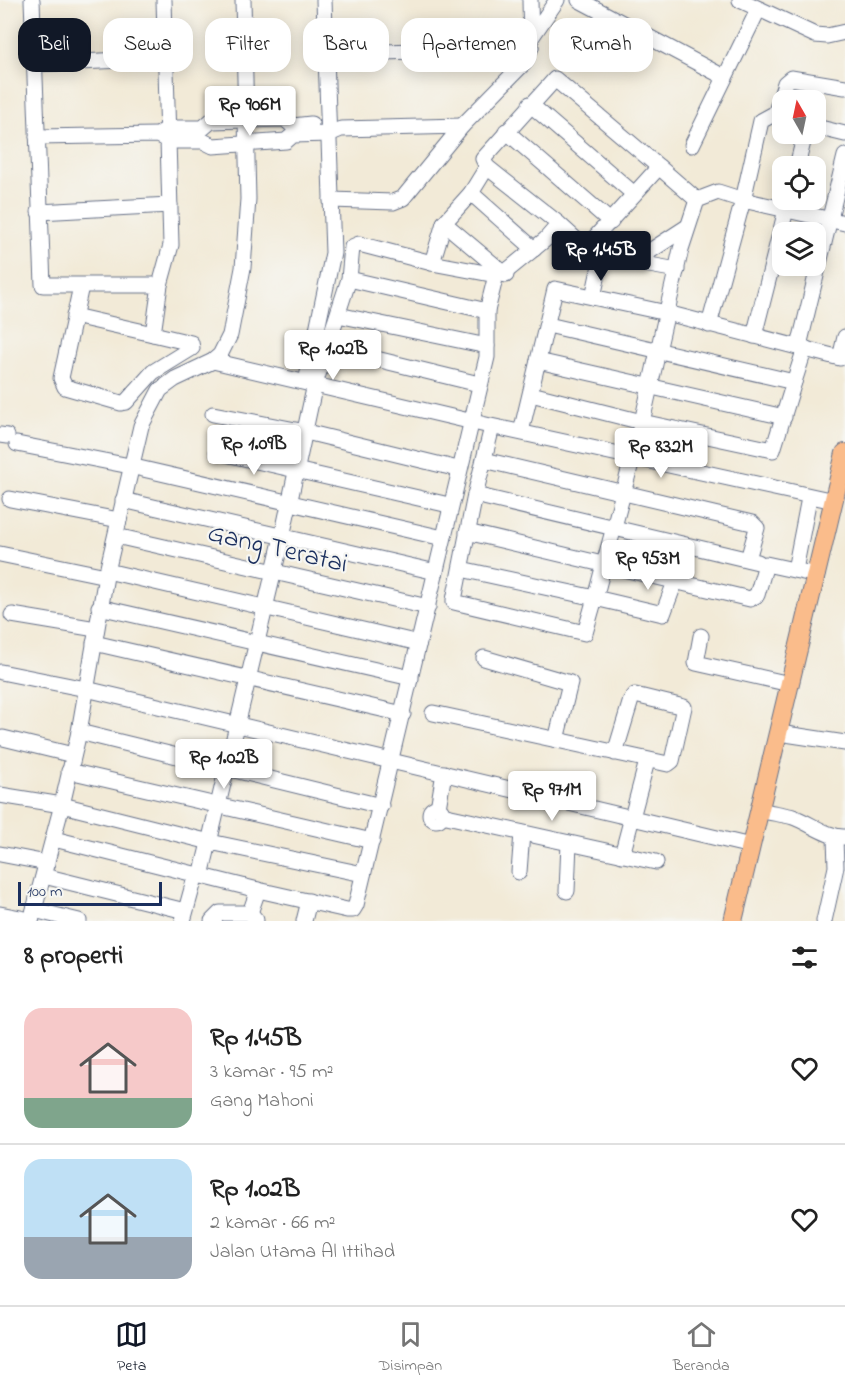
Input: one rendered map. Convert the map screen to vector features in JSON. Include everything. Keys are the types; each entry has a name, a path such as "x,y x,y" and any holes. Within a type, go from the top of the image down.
{"main road":[{"path":"733,921 845,453"}],"street":[{"path":"32,0 33,18"},
{"path":"164,0 165,18"},
{"path":"32,917 62,805 78,732 99,607 141,426 160,390 175,379 213,361 220,355 231,335 243,268 248,199 243,0"},
{"path":"324,0 325,18"},
{"path":"530,0 530,18"},
{"path":"537,32 557,0"},
{"path":"579,0 724,76"},
{"path":"740,0 815,35 827,36 845,32"},
{"path":"692,145 758,10"},
{"path":"35,72 43,285 160,285"},
{"path":"153,334 160,285 169,259 170,205 165,135 167,72"},
{"path":"0,854 184,916 210,843 306,432 311,383 333,253 333,129 328,72"},
{"path":"332,200 393,202 403,198 462,126 515,72"},
{"path":"783,90 784,83 790,78 845,87"},
{"path":"659,167 586,246 487,167 484,157 530,104 557,79 659,167 691,195 718,192 743,200 772,203"},
{"path":"530,104 634,194"},
{"path":"203,134 211,121 285,118 293,130"},
{"path":"709,325 743,200 761,121 772,118"},
{"path":"293,130 462,126"},
{"path":"826,129 845,134"},
{"path":"203,134 213,146 285,141 293,130"},
{"path":"506,131 610,222"},
{"path":"37,137 203,134"},
{"path":"531,394 642,422 773,450 794,382 845,156"},
{"path":"432,263 444,223 471,193 487,167"},
{"path":"471,193 534,249"},
{"path":"560,224 502,275 488,311 488,346 479,384 484,460 454,600 456,603 585,633 642,422 687,227 691,195"},
{"path":"39,212 170,205"},
{"path":"754,336 786,210"},
{"path":"804,210 845,223"},
{"path":"444,223 502,275"},
{"path":"633,262 687,227"},
{"path":"311,383 338,315 349,279 351,249 356,244 432,263 502,275"},
{"path":"593,297 602,256 677,270"},
{"path":"349,279 488,311"},
{"path":"75,316 190,343 192,348 153,372 131,399 121,403 63,385 61,378 81,286"},
{"path":"521,432 555,290 667,313 842,359 845,337"},
{"path":"338,315 488,346"},
{"path":"548,325 794,382"},
{"path":"327,347 479,384"},
{"path":"213,361 480,424 633,456 809,498 834,501"},
{"path":"538,362 784,417"},
{"path":"213,414 306,432 458,469"},
{"path":"54,839 258,890 352,910 381,806 403,762 403,714 449,505 458,469 480,424"},
{"path":"8,438 443,538"},
{"path":"217,452 449,505"},
{"path":"484,460 754,524 756,528 748,559"},
{"path":"475,495 766,564 795,570 819,567"},
{"path":"10,498 119,520"},
{"path":"795,570 809,498"},
{"path":"123,500 436,572"},
{"path":"804,526 827,531"},
{"path":"467,532 753,599 766,564"},
{"name":"Gang Teratai","path":"116,536 428,607"},
{"path":"0,554 106,574 419,643"},
{"path":"798,554 819,567"},
{"path":"461,568 663,614 675,582"},
{"path":"99,607 411,678"},
{"path":"12,615 249,678 403,714"},
{"path":"701,636 696,663 790,684"},
{"path":"484,658 570,683 556,740"},
{"path":"1,672 86,689 403,762 751,846"},
{"path":"433,713 646,760 670,763 685,712 681,705 635,695 631,700 615,753"},
{"path":"78,732 381,806"},
{"path":"779,733 845,742"},
{"path":"3,738 73,754"},
{"path":"622,855 646,760"},
{"path":"69,771 372,841"},
{"path":"444,772 440,812 522,833 656,862"},
{"path":"0,795 62,805 210,843 363,874"},
{"path":"760,810 792,817 840,837 836,867 838,891 824,921"},
{"path":"519,872 522,833"},
{"path":"567,891 569,843"},
{"path":"212,921 220,913 253,917 258,890"},
{"path":"304,921 309,901"},
{"path":"0,914 79,921"}]}
